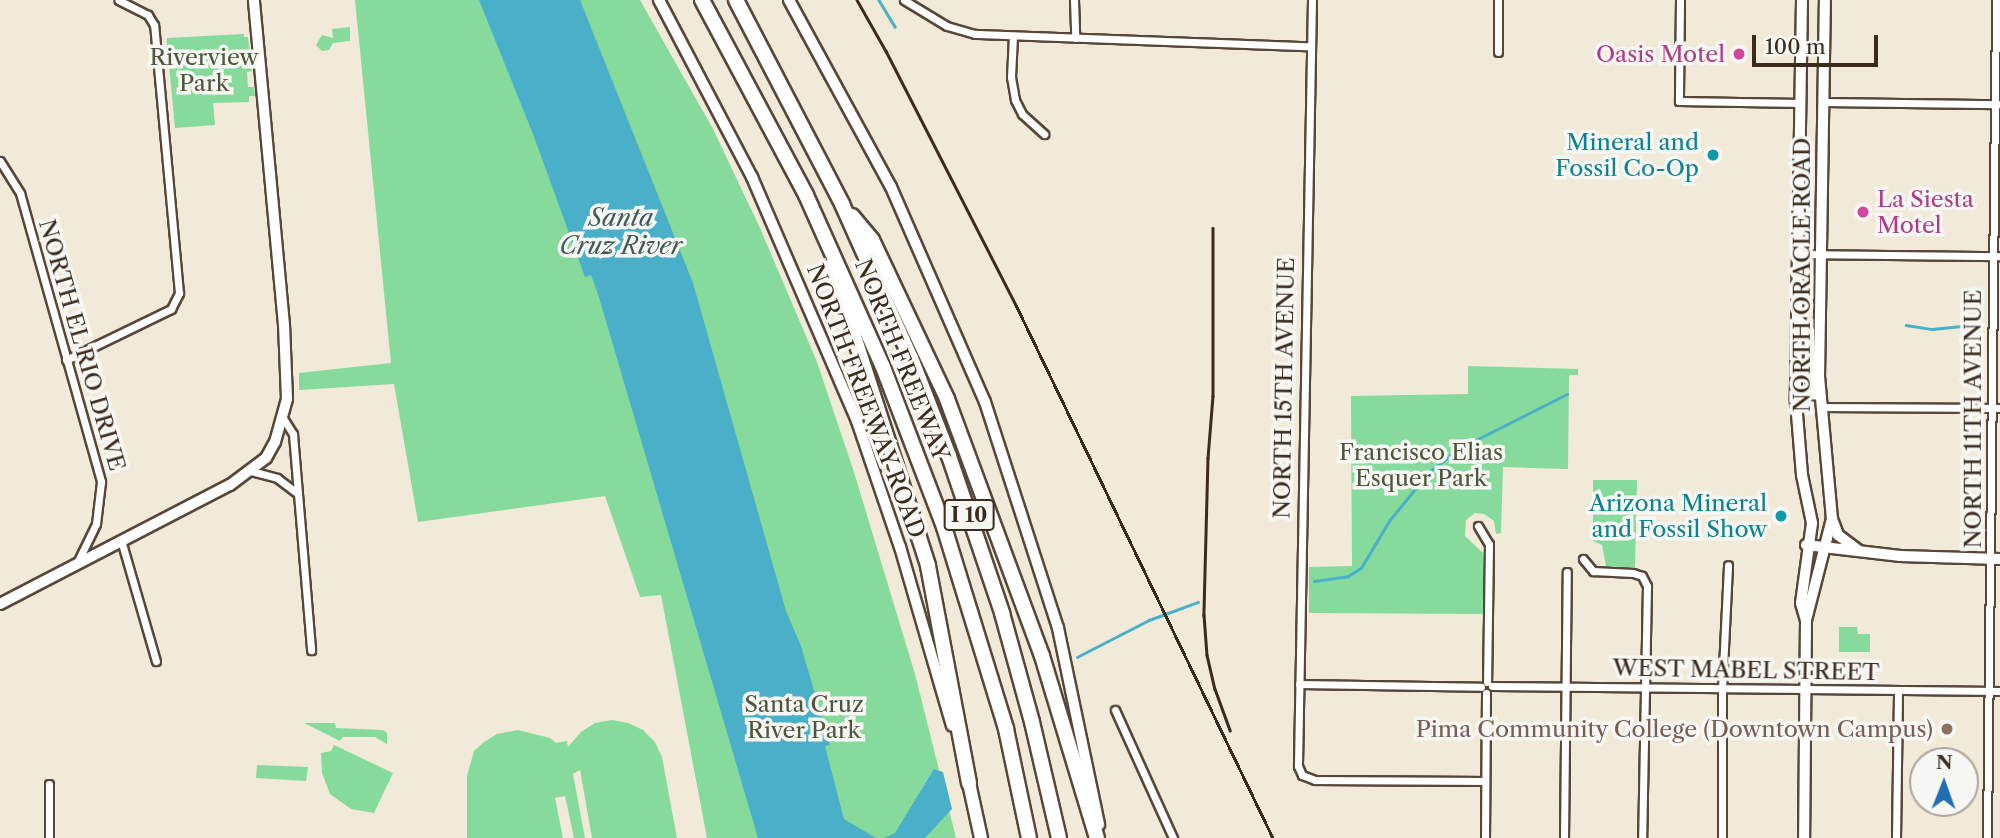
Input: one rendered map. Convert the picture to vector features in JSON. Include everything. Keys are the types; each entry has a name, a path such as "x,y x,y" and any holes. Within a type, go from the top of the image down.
{"highway":[{"name":"NORTH FREEWAY","path":"702,0 746,77 814,210 883,367 944,527 1006,729 1030,838"},
{"name":"NORTH FREEWAY","path":"736,0 842,204 911,358 949,456 1002,612 1032,722 1059,838"},
{"path":"842,204 872,240 947,399 1042,656 1097,838"},
{"path":"814,210 928,566 969,783"}],"main road":[{"path":"0,604 230,485 266,458 283,418 287,399 283,312 254,0"},
{"name":"NORTH FREEWAY ROAD","path":"659,0 752,177 856,421 901,547 969,783 981,838"},
{"path":"789,0 891,187 985,402 1058,628 1102,838"},
{"name":"NORTH ORACLE ROAD","path":"1802,0 1796,402 1802,478 1812,523 1806,545 1801,603 1806,620"},
{"name":"NORTH ORACLE ROAD","path":"1806,620 1832,519 1820,407 1825,0"},
{"path":"1798,320 1809,331 1811,379 1820,407"},
{"path":"1832,519 1838,535 1863,553"},
{"path":"1806,545 1863,553 1996,559"},
{"path":"1804,838 1806,620"}],"street":[{"path":"66,360 171,309 177,302 170,189 153,20 118,0"},
{"path":"904,0 947,26 975,34 1310,46"},
{"path":"1074,0 1075,38"},
{"name":"NORTH 15TH AVENUE","path":"1312,0 1298,766 1302,775 1315,780 1485,780"},
{"path":"1498,0 1498,52"},
{"path":"1680,0 1679,101 1801,103"},
{"name":"NORTH 11TH AVENUE","path":"1987,838 1989,691 1996,559 1996,0"},
{"path":"1013,36 1012,77 1015,100 1027,120 1044,134"},
{"path":"1824,102 1997,104"},
{"name":"NORTH EL RIO DRIVE","path":"0,161 20,193 101,482 96,524 77,563"},
{"path":"1799,254 1996,256"},
{"path":"1820,407 1996,408"},
{"path":"283,418 293,433 311,650"},
{"path":"251,471 277,478 298,494"},
{"path":"1478,526 1489,544 1485,838"},
{"path":"121,540 156,661"},
{"path":"1583,559 1593,571 1642,576 1647,586 1642,838"},
{"path":"1722,838 1722,689 1728,565"},
{"path":"1564,838 1567,572"},
{"name":"WEST MABEL STREET","path":"1299,684 2000,691"},
{"path":"1896,838 1898,691"},
{"path":"1115,710 1173,838"},
{"path":"49,784 49,838"}],"green space":[{"name":"Santa Cruz River Park","path":"355,0 640,0 713,129 760,228 817,362 853,469 915,674 956,838 707,838 661,595 640,597 605,496 418,522 394,384 299,390 299,373 391,363"},
{"path":"350,27 350,41 333,43 329,50 322,51 316,45 322,35 333,38 332,29"},
{"name":"Riverview Park","path":"244,34 244,37 248,37 252,71 247,72 248,87 254,87 255,96 249,96 249,102 213,103 215,125 175,128 169,65 166,64 167,38"},
{"name":"Francisco Elias Esquer Park","path":"1468,366 1578,369 1578,375 1569,375 1568,469 1503,467 1501,533 1496,534 1494,521 1484,514 1475,513 1466,520 1465,536 1483,553 1483,614 1309,613 1309,567 1352,566 1351,396 1468,394"},
{"path":"1593,480 1637,480 1635,568 1606,566 1602,545 1593,541"},
{"path":"1839,627 1857,627 1858,634 1870,634 1870,652 1839,652"},
{"path":"612,720 643,730 655,742 662,757 677,838 592,838 580,770 573,774 585,838 574,838 565,796 555,798 563,838 467,838 467,776 474,751 484,742 497,734 518,730 550,738 556,743 567,741 568,747 581,732 595,723"},
{"path":"304,723 335,723 336,728 383,730 387,733 387,744 375,737 343,737 340,741"},
{"path":"334,745 393,773 374,813 351,809 330,794 322,773 321,753 331,751"},
{"path":"257,765 308,767 306,781 256,778"}],"water":[{"name":"Santa Cruz River","path":"479,0 580,0 693,283 786,611 801,646 830,745 825,746 844,819 876,838 758,838 598,294 591,275 585,277 533,134"},
{"path":"934,769 943,772 952,809 925,838 884,838 895,833"}],"waterway":[{"path":"879,0 895,27"},
{"path":"1906,325 1932,329 1982,324"},
{"path":"1314,581 1348,576 1361,568 1389,521 1429,472 1458,449 1567,394"},
{"path":"1077,657 1149,620 1198,602"}],"railway":[{"path":"857,0 886,51 1016,305 1273,838"},
{"path":"1213,228 1213,396 1208,458 1204,615 1207,655 1215,689 1230,730"}],"place":[{"name":"Oasis Motel","path":"1739,54"},
{"name":"Mineral and Fossil Co-Op","path":"1713,155"},
{"name":"La Siesta Motel","path":"1863,212"},
{"name":"Arizona Mineral and Fossil Show","path":"1781,516"},
{"name":"Pima Community College (Downtown Campus)","path":"1947,729"}]}
